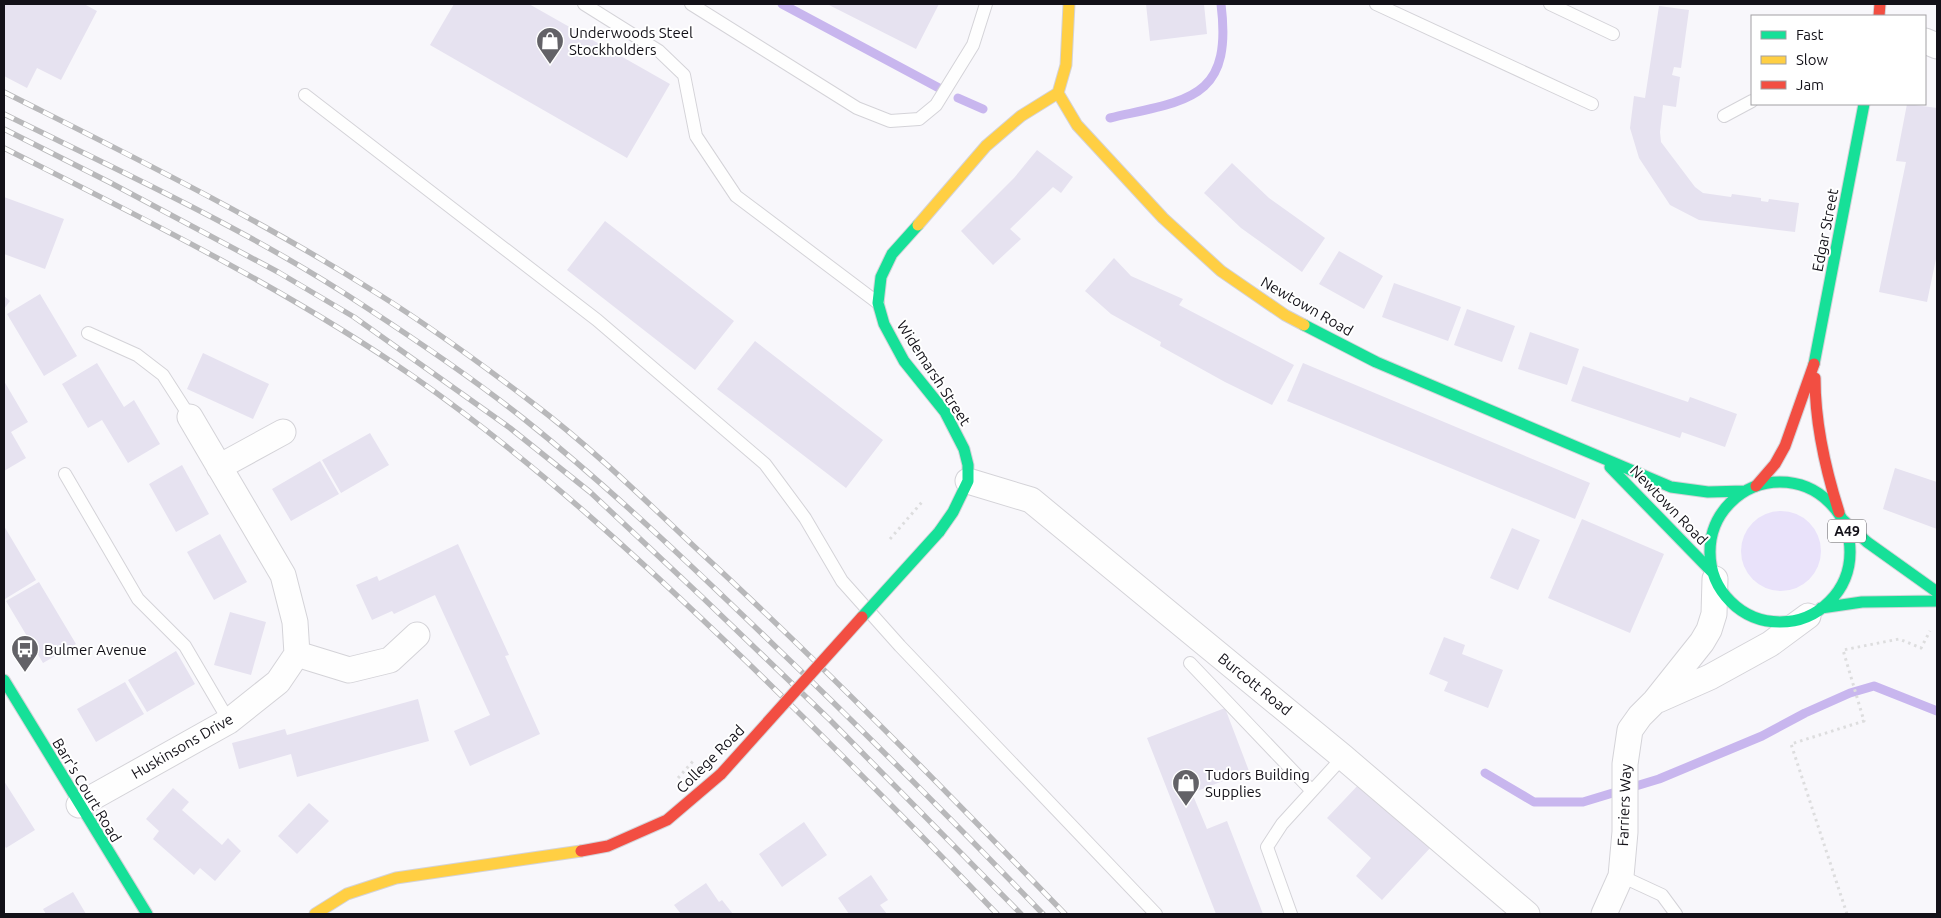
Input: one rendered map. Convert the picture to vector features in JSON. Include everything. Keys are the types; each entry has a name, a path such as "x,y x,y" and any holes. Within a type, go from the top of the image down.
{"main road":[{"path":"1058,94 1066,65 1069,4"},
{"name":"Widemarsh Street","path":"968,480 968,465 964,449 945,412 904,361 884,324 878,303 881,277 892,254 986,146 1021,116 1058,94"},
{"name":"Newtown Road","path":"1058,94 1077,125 1163,218 1221,272 1285,314 1376,362 1671,487 1699,493 1721,493 1750,488"},
{"name":"Edgar Street","path":"1750,488 1774,464 1785,446 1815,362 1864,105"},
{"name":"Edgar Street","path":"1815,362 1814,394 1818,428 1829,482 1841,517"},
{"name":"Newtown Road","path":"1602,459 1672,529 1714,576"},
{"name":"College Road","path":"314,914 347,894 396,878 568,854 608,846 666,820 721,774 939,532 953,512 968,480"},
{"name":"A49","path":"1937,592 1867,542 1841,517 1830,502 1818,492 1803,485 1771,482 1750,488 1730,503 1718,518 1712,535 1710,554 1714,576 1724,595 1738,608 1754,617 1772,622 1790,621 1815,612 1862,602 1937,602"},
{"name":"A49","path":"1815,612 1834,597 1849,568 1851,551 1848,534 1841,517"},
{"name":"Barr's Court Road","path":"4,680 147,914"}],"street":[{"path":"190,416 283,575 295,622 297,654 349,670 390,660 418,636"},
{"path":"219,467 283,432"},
{"name":"Burcott Road","path":"968,480 1031,500 1344,757 1527,914"},
{"name":"Farriers Way","path":"1604,914 1621,876 1625,832 1625,764 1630,730 1702,642 1709,630 1714,614 1714,576"},
{"name":"Farriers Way","path":"1655,701 1710,677 1770,644 1815,612"},
{"name":"Huskinsons Drive","path":"79,805 229,721 278,682 297,654"}],"lane":[{"path":"584,4 658,51 684,75 696,136 736,196 878,303"},
{"path":"691,4 857,108 890,121 919,119 936,105 972,45 986,4"},
{"path":"1376,4 1592,104"},
{"path":"1550,4 1613,34"},
{"path":"305,95 597,320 765,464 805,518 842,581 900,646 1156,914"},
{"path":"1724,116 1751,101"},
{"path":"88,333 137,356 163,375 190,416"},
{"path":"65,474 138,600 185,646 229,721"},
{"path":"1190,663 1312,790"},
{"path":"1290,914 1267,847 1282,824 1344,757"},
{"path":"1621,876 1662,895 1676,914"}],"path":[{"path":"1847,914 1791,744 1864,721 1843,650 1899,639 1921,648 1933,626"}],"shaded area":[{"path":"1773,511 1789,511 1810,522 1821,543 1821,559 1810,580 1789,591 1773,591 1759,585 1747,573 1741,559 1741,543 1747,529 1759,517"}],"building":[{"path":"4,4 84,4 97,11 61,80 37,68 27,88 4,76"},
{"name":"Underwoods Steel Stockholders","path":"454,4 529,4 670,84 627,158 430,45"},
{"path":"827,4 939,4 916,49"},
{"path":"1146,4 1204,4 1207,34 1150,41"},
{"path":"1659,6 1689,10 1681,68 1674,67 1672,75 1680,77 1676,107 1663,105 1660,132 1661,142 1695,187 1703,193 1731,197 1732,194 1761,198 1761,201 1768,202 1769,199 1799,203 1795,232 1699,220 1670,205 1639,158 1630,128 1634,96 1645,98"},
{"path":"1907,105 1937,108 1937,254 1927,302 1879,292 1906,162 1896,161"},
{"path":"1037,150 1073,177 1061,193 1053,187 1010,229 1021,239 993,265 961,231 1014,178"},
{"path":"1232,163 1269,198 1325,238 1302,272 1241,228 1204,193"},
{"path":"4,197 64,219 45,269 4,254"},
{"path":"605,221 734,321 695,370 567,270"},
{"path":"1339,251 1383,276 1364,309 1319,284"},
{"path":"1114,258 1131,276 1183,299 1179,305 1294,365 1272,405 1225,382 1160,346 1161,342 1111,314 1085,291"},
{"path":"1394,283 1461,307 1448,341 1382,317"},
{"path":"40,294 77,356 44,376 7,314"},
{"path":"4,296 10,301 4,309"},
{"path":"1467,309 1515,326 1502,362 1454,345"},
{"path":"1530,332 1579,349 1567,385 1518,369"},
{"path":"755,341 883,440 846,488 717,389"},
{"path":"203,353 269,384 253,419 187,389"},
{"path":"97,363 124,407 134,400 160,444 128,463 102,420 88,428 62,384"},
{"path":"1303,363 1590,483 1575,519 1287,401"},
{"path":"1583,366 1688,402 1690,397 1737,414 1725,447 1682,432 1680,438 1571,401"},
{"path":"4,381 28,422 11,432 26,458 4,471"},
{"path":"370,433 389,465 341,493 322,460"},
{"path":"320,461 339,494 291,521 272,489"},
{"path":"182,465 209,514 176,532 149,484"},
{"path":"1895,468 1937,482 1937,529 1883,509"},
{"path":"1582,519 1664,554 1630,633 1548,598"},
{"path":"4,526 36,580 5,599 4,597"},
{"path":"1512,528 1540,540 1518,590 1490,578"},
{"path":"220,534 247,582 214,600 187,552"},
{"path":"458,544 509,655 505,656 540,734 470,766 454,731 490,715 435,595 394,614 392,611 372,620 356,585 377,576 379,581"},
{"path":"39,582 76,644 43,663 6,601"},
{"path":"230,612 266,622 251,675 214,665"},
{"path":"1444,637 1465,645 1462,654 1503,670 1488,708 1444,691 1448,682 1429,674"},
{"path":"176,651 195,684 147,712 128,680"},
{"path":"125,682 144,714 96,742 77,709"},
{"path":"418,699 429,741 297,777 291,754 239,769 232,743 285,729 287,735"},
{"name":"Tudors Building Supplies","path":"1225,708 1249,771 1192,793 1207,829 1227,821 1263,914 1216,914 1147,738"},
{"path":"4,781 35,830 6,848 4,845"},
{"name":"Tudors Building Supplies","path":"1361,782 1431,847 1382,900 1356,876 1371,858 1327,818"},
{"path":"173,788 189,802 182,810 222,845 228,838 241,851 215,881 200,868 194,875 153,839 159,831 146,819"},
{"path":"309,803 329,821 297,854 278,836"},
{"path":"804,822 827,855 782,887 759,854"},
{"path":"871,875 888,900 880,905 887,914 849,914 838,898"},
{"path":"706,883 719,902 722,900 733,914 681,914 674,905"},
{"path":"73,892 86,914 46,914 43,909"}],"waterway":[{"path":"782,4 939,88"},
{"path":"1110,118 1183,99 1199,90 1212,78 1220,60 1223,36 1221,4"},
{"path":"958,98 983,109"},
{"path":"1485,773 1534,802 1583,802 1659,779 1762,736 1805,713 1850,693 1874,686 1937,711"}],"railway":[{"path":"4,92 238,212 330,264 434,331 552,418 616,473 792,639 930,775 1065,914"},
{"path":"4,114 188,205 324,280 447,362 505,404 590,474 718,591 946,814 1043,914"},
{"path":"4,129 109,182 278,272 354,317 510,428 590,492 702,597 830,720 1021,914"},
{"path":"4,148 161,228 264,284 365,345 458,409 544,477 668,587 842,756 997,914"}],"traffic: fast":[{"path":"1814,364 1864,105"},
{"path":"918,225 892,254 881,277 878,303 884,324 904,361 945,412 964,449 968,465 968,481 953,512 939,532"},
{"path":"1304,325 1376,362 1671,487 1708,492 1745,491"},
{"path":"1610,467 1713,573"},
{"path":"1780,482 1794,483 1807,487 1830,502 1845,525 1849,538 1850,552 1849,566 1845,579 1830,602 1807,617 1794,621 1780,622 1766,621 1753,617 1730,602 1715,579 1711,566 1710,552 1711,538 1715,525 1730,502 1753,487 1766,483 1780,482"},
{"path":"1842,519 1867,542 1937,592"},
{"path":"862,617 939,532"},
{"path":"1821,608 1862,602 1937,601"},
{"path":"4,680 147,914"}],"traffic: slow":[{"path":"918,225 986,146 1021,116 1058,93 1066,65 1069,4"},
{"path":"1058,93 1077,125 1163,218 1221,271 1285,315 1304,325"},
{"path":"315,914 347,894 396,878 581,851"}],"traffic: jam":[{"path":"1879,15 1880,4"},
{"path":"1756,486 1775,464 1785,446 1814,364"},
{"path":"1815,378 1815,395 1822,446 1839,512"},
{"path":"721,774 862,617"},
{"path":"581,851 608,846 667,820 721,774"}],"place":[{"name":"Underwoods Steel Stockholders","path":"550,65"},
{"name":"Bulmer Avenue","path":"25,673"},
{"name":"Tudors Building Supplies","path":"1186,807"}]}
